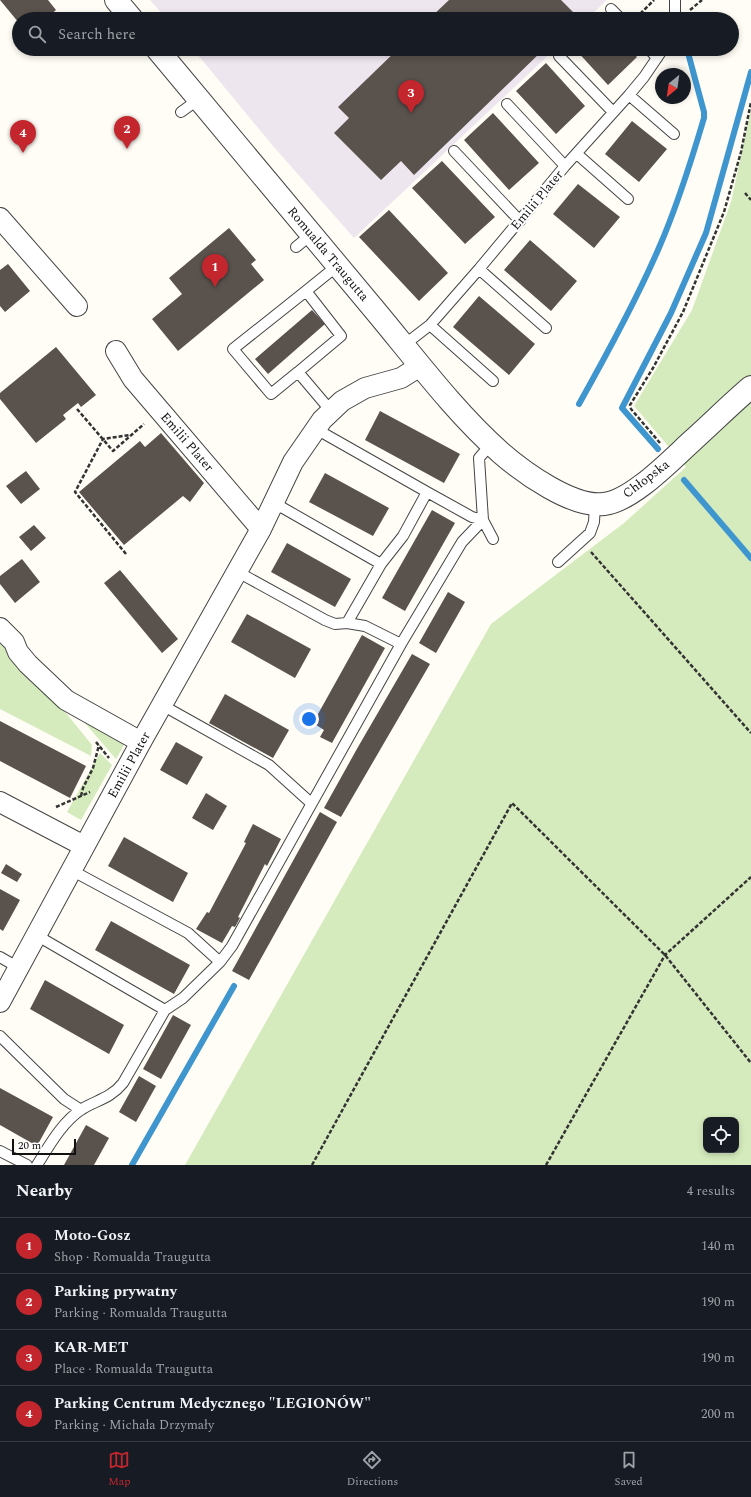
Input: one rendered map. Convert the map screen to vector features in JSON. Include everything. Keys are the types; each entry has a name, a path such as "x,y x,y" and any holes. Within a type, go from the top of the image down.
{"street":[{"path":"116,0 126,12"},
{"name":"Romualda Traugutta","path":"163,56 199,99 304,240 337,266 420,366 477,430 497,449"},
{"path":"0,218 77,306"},
{"name":"Emilii Plater","path":"116,351 133,379 261,529"},
{"name":"Emilii Plater","path":"0,1002 141,742 261,529 292,462 330,411 354,394 377,384 401,378 420,366"},
{"name":"Chłopska","path":"497,449 550,488 573,498 595,504 614,502 627,496 673,458 751,387"},
{"path":"0,628 14,642 18,652 28,664 66,700 141,742"},
{"path":"0,802 84,846"}],"lane":[{"path":"675,0 675,12"},
{"path":"611,9 614,12"},
{"path":"559,56 613,112"},
{"name":"Emilii Plater","path":"404,345 430,325 520,221 565,166 629,95 658,56"},
{"path":"629,95 674,134"},
{"path":"181,112 199,99"},
{"path":"506,104 565,166"},
{"path":"454,151 520,221"},
{"path":"577,154 628,199"},
{"path":"306,291 341,336 271,394 233,349 337,266"},
{"path":"479,269 546,328"},
{"path":"430,325 494,381"},
{"path":"298,372 330,411"},
{"path":"316,430 472,517 483,520"},
{"path":"493,539 483,520 479,458 497,449"},
{"path":"347,623 381,564 403,536 427,492"},
{"path":"273,504 284,508 381,564"},
{"path":"558,562 592,529 595,504"},
{"path":"37,1165 60,1129 81,1110 116,1092 123,1083 165,1010 183,998 220,962 232,946 401,644 462,542 483,520"},
{"path":"236,574 245,576 325,620 336,624 347,623 365,626 401,644"},
{"path":"162,705 269,765 311,803"},
{"path":"71,870 188,932 220,962"},
{"path":"36,935 165,1010"},
{"path":"0,957 18,968"},
{"path":"0,1036 64,1099 81,1110"},
{"path":"0,1151 27,1165"}],"path":[{"path":"642,12 654,0"},
{"path":"673,458 631,409 630,405 653,368 683,312 724,212 741,152 751,102"},
{"path":"745,193 751,200"},
{"path":"77,409 113,451 147,421"},
{"path":"103,439 130,435"},
{"path":"103,439 75,492 126,554"},
{"path":"581,541 751,733"},
{"path":"81,796 83,788 93,768 99,745"},
{"path":"50,810 94,790"},
{"path":"312,1165 512,802 665,956 751,1063"},
{"path":"546,1165 665,956 751,877"}],"shaded area":[{"path":"150,0 607,0 594,12 161,12"},
{"path":"199,56 548,56 354,238 273,146"}],"green space":[{"path":"751,109 751,1165 185,1165 491,624 624,523 686,467 634,406 692,310 731,202"},
{"path":"0,642 37,685 66,713 92,745 91,756 0,709"},
{"path":"78,715 121,739 124,745 116,759"},
{"path":"100,753 112,765 81,820 67,812"}],"building":[{"path":"0,0 48,0 56,10 54,12 12,12 12,15"},
{"path":"449,0 561,0 573,12 436,12"},
{"path":"391,56 537,56 414,175 401,161 381,180 334,133 349,118 338,107"},
{"path":"581,56 636,56 637,57 608,85"},
{"path":"546,63 585,106 556,134 516,91"},
{"path":"493,113 539,163 509,190 464,140"},
{"path":"632,121 667,149 639,182 605,154"},
{"path":"442,161 495,217 465,244 412,188"},
{"path":"578,184 620,217 594,248 553,214"},
{"path":"389,210 448,273 419,301 359,237"},
{"path":"229,228 256,260 251,264 264,280 178,351 152,319 182,294 169,278"},
{"path":"530,240 577,281 551,311 504,270"},
{"path":"8,264 30,291 5,312 0,306 0,270"},
{"path":"479,296 535,344 509,375 453,327"},
{"path":"312,310 325,324 268,374 255,359"},
{"path":"56,347 96,395 81,407 78,403 63,415 66,419 36,443 0,399 0,393"},
{"path":"380,411 460,454 444,483 365,440"},
{"path":"161,433 204,483 190,502 183,496 124,545 79,492 140,441 145,447"},
{"path":"26,471 40,489 21,504 6,486"},
{"path":"325,473 389,508 373,536 309,502"},
{"path":"432,510 455,523 405,611 382,598"},
{"path":"34,525 46,538 31,551 19,537"},
{"path":"287,543 351,579 335,607 271,572"},
{"path":"22,559 40,582 15,603 0,584 0,576"},
{"path":"120,570 178,639 162,653 104,583"},
{"path":"448,592 465,602 436,653 419,643"},
{"path":"247,614 311,649 295,678 231,642"},
{"path":"362,635 385,648 332,743 320,737 324,730 313,723"},
{"path":"412,654 430,664 341,817 324,808"},
{"path":"225,694 289,730 273,758 209,723"},
{"path":"0,721 86,766 70,798 0,761"},
{"path":"176,742 203,757 187,785 160,770"},
{"path":"206,793 227,806 213,830 192,818"},
{"path":"320,812 337,822 249,980 232,971"},
{"path":"253,824 281,839 267,866 265,864 238,917 240,918 235,927 232,926 222,943 196,929 207,912 209,913 246,843 244,842"},
{"path":"124,837 188,873 173,902 108,866"},
{"path":"6,864 22,874 17,882 1,873"},
{"path":"0,889 20,900 3,931 0,929"},
{"path":"111,921 190,965 174,994 95,950"},
{"path":"45,980 124,1025 109,1054 30,1009"},
{"path":"173,1015 191,1025 161,1079 143,1069"},
{"path":"139,1076 156,1086 136,1122 119,1112"},
{"path":"0,1088 53,1117 37,1146 0,1125"},
{"path":"86,1125 109,1138 94,1165 64,1165"}],"waterway":[{"path":"579,404 630,309 649,270 665,234 689,168 704,118 704,112 689,56"},
{"path":"658,449 622,408 671,313 706,233 751,72"},
{"path":"684,480 751,558"},
{"path":"132,1165 234,986"}],"place":[{"name":"KAR-MET","path":"411,113"},
{"name":"Parking prywatny","path":"127,149"},
{"name":"Parking Centrum Medycznego \"LEGIONÓW\"","path":"23,153"},
{"name":"Moto-Gosz","path":"215,287"}]}
